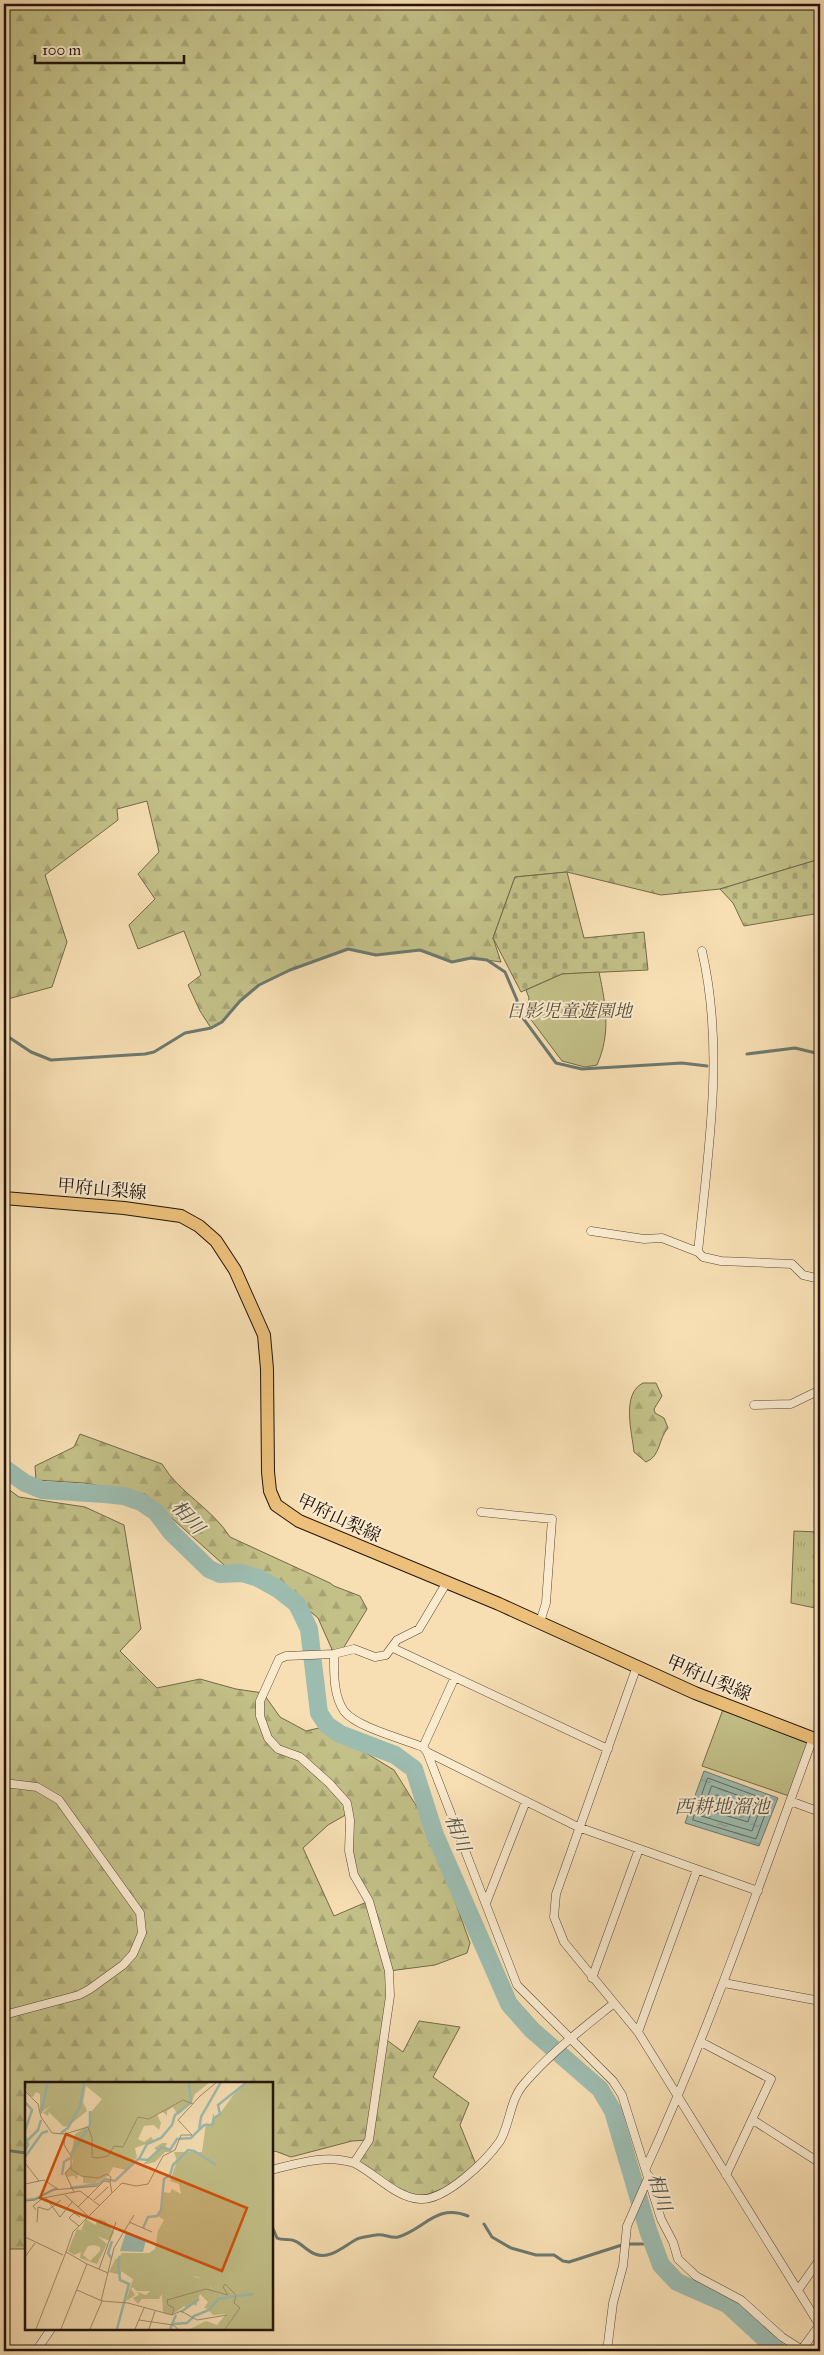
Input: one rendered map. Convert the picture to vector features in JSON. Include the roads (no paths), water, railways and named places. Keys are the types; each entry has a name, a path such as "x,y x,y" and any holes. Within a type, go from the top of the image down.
{"main road":[{"name":"甲府山梨線","path":"4,1198 171,1214 181,1216 199,1226 216,1240 235,1270 264,1335 267,1369 268,1472 270,1491 276,1505 299,1521 388,1560 447,1582 540,1622 695,1693 817,1740"}],"street":[{"path":"698,1252 710,1147 715,1067 708,976 702,951"},
{"path":"591,1231 644,1239 662,1238 698,1252 703,1257 721,1261 792,1264 803,1275 820,1278"},
{"path":"754,1405 791,1404 820,1390"},
{"path":"481,1512 552,1519 546,1603 540,1622"},
{"path":"354,2163 369,2140 390,1996 388,1971 369,1901 354,1875 349,1851 350,1820 347,1803 329,1783 300,1757 278,1749 268,1738 260,1716 260,1701 278,1659 302,1655 334,1654 354,1649 380,1658 393,1648 402,1637 419,1629 447,1582"},
{"path":"393,1648 608,1749"},
{"path":"334,1654 335,1684 339,1700 349,1716 362,1724 425,1749 578,1827 758,1890"},
{"path":"455,1677 425,1749 517,1985 567,2042 613,2081 622,2095 661,2219 683,2265 696,2276 741,2300 782,2336 803,2350 820,2326 638,2032 613,2004 564,1942 554,1917 556,1894 578,1827 637,1666"},
{"path":"607,2351 613,2303 622,2269 632,2210 724,1983 790,1801 817,1740"},
{"path":"4,1783 36,1787 60,1800 137,1906 142,1927 137,1948 129,1960 90,1989 79,1994 4,2015"},
{"path":"486,1903 526,1801"},
{"path":"790,1801 820,1812"},
{"path":"592,1978 639,1849"},
{"path":"638,2032 697,1870"},
{"path":"724,1983 820,2001"},
{"path":"272,2170 322,2159 341,2159 354,2163 408,2197 427,2200 438,2196 477,2167 500,2140 522,2086 567,2042 613,2004"},
{"path":"701,2042 771,2079 726,2174"},
{"path":"753,2120 818,2161 820,2152"},
{"path":"798,2290 820,2259"},
{"path":"36,2351 50,2330"}],"water":[{"path":"820,1084 820,1238 815,1094"},
{"name":"西耕地溜池","path":"704,1771 778,1798 759,1846 685,1823"}],"waterway":[{"path":"4,1034 31,1052 51,1060 145,1054 154,1052 185,1033 211,1028 222,1022 240,1001 259,985 290,970 348,949 376,955 420,950 452,962 471,958 487,960 505,972 517,1000 517,1010 556,1063 582,1069 682,1063 707,1066"},
{"path":"747,1054 795,1048 820,1054"},
{"name":"相川","path":"4,1468 25,1483 42,1490 124,1496 141,1502 156,1512 171,1532 209,1569 220,1574 242,1573 258,1578 278,1589 297,1604 309,1629 319,1713 327,1725 340,1734 395,1755 414,1769 435,1835 509,2004 532,2030 600,2089 613,2111 648,2230 661,2265 677,2282 727,2304 778,2351"},
{"path":"4,2150 25,2153"},
{"path":"272,2226 277,2238 293,2240 315,2254 326,2255 357,2239 379,2235 398,2237 439,2215 457,2213 468,2216"},
{"path":"484,2224 492,2237 511,2248 536,2255 554,2255 563,2261 569,2262 625,2244 653,2244"}],"park label":[{"name":"日影児童遊園地","path":"569,1011"}]}
